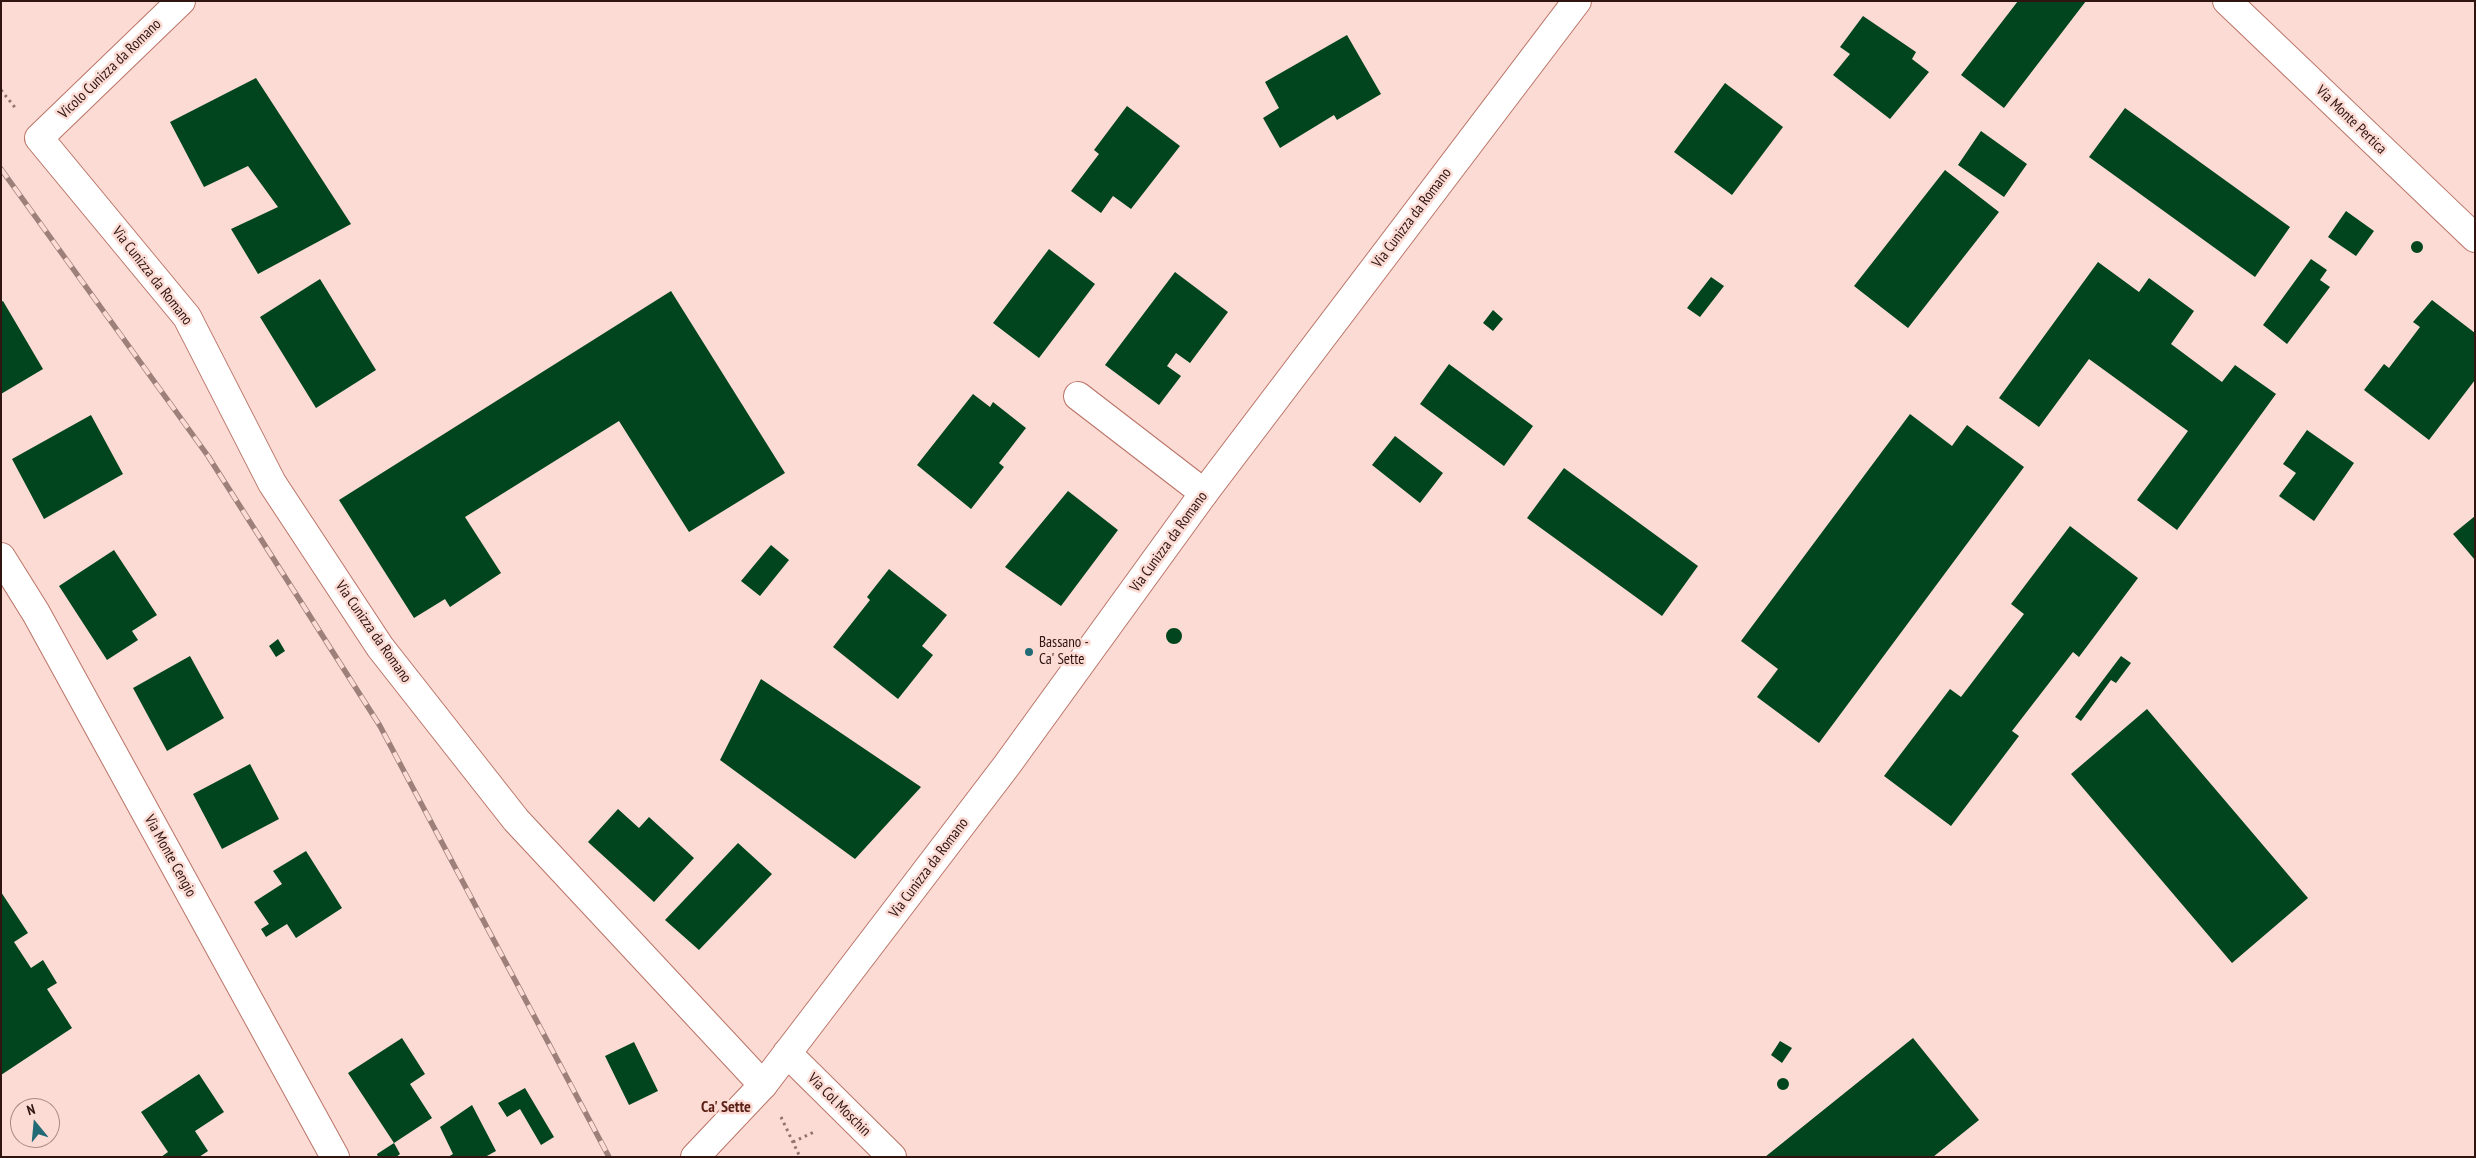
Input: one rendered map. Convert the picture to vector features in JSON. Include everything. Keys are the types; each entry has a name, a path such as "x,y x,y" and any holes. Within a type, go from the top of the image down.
{"street":[{"name":"Vicolo Cunizza da Romano","path":"40,138 181,1"},
{"name":"Via Cunizza da Romano","path":"696,1157 763,1085 1007,765 1204,493 1577,1"},
{"name":"Via Monte Pertica","path":"2227,1 2475,238"},
{"name":"Via Cunizza da Romano","path":"40,138 187,317 272,483 380,647 516,820 763,1085"},
{"path":"1078,396 1204,493"},
{"name":"Via Monte Cengio","path":"1,557 46,630 335,1157"},
{"name":"Via Col Moschin","path":"787,1053 892,1157"}],"building":[{"path":"2018,1 2086,1 2004,108 1961,75"},
{"path":"1863,16 1916,52 1912,59 1929,72 1890,119 1833,75 1850,54 1840,47"},
{"path":"1347,35 1381,94 1337,120 1334,115 1280,148 1263,118 1279,108 1265,82"},
{"path":"256,78 351,224 258,274 231,229 278,207 248,166 204,187 170,122"},
{"path":"1725,83 1783,127 1732,195 1674,152"},
{"path":"1127,106 1180,146 1131,209 1113,196 1101,213 1071,191 1099,154 1094,150"},
{"path":"2125,108 2290,227 2255,277 2089,157"},
{"path":"1981,131 2027,164 2004,197 1958,165"},
{"path":"1945,170 1999,212 1908,328 1854,286"},
{"path":"2346,211 2374,231 2356,256 2328,237"},
{"path":"2415,241 2419,241 2423,247 2419,253 2415,253 2411,249 2411,245"},
{"path":"1049,249 1095,284 1039,358 993,323"},
{"path":"2311,259 2327,270 2320,280 2330,287 2287,344 2263,325"},
{"path":"2098,262 2139,292 2149,278 2194,311 2171,344 2222,382 2235,365 2276,394 2177,530 2137,500 2188,431 2089,359 2039,427 1999,398"},
{"path":"1175,272 1228,312 1190,363 1176,353 1167,366 1181,376 1159,405 1105,365"},
{"path":"1711,277 1724,286 1700,317 1687,308"},
{"path":"320,279 376,370 316,408 260,317"},
{"path":"671,291 785,473 689,532 619,421 465,517 501,573 450,607 445,599 414,618 339,500"},
{"path":"2432,300 2475,333 2475,380 2429,440 2364,390 2384,364 2389,368 2420,327 2413,322"},
{"path":"3,301 43,369 1,394 1,302"},
{"path":"1493,310 1503,319 1493,331 1483,323"},
{"path":"1449,364 1533,426 1504,466 1420,404"},
{"path":"973,394 990,407 993,402 1026,428 999,463 1004,467 971,509 917,465"},
{"path":"1910,414 1952,446 1967,425 2024,467 1819,743 1757,697 1778,669 1741,641"},
{"path":"91,415 123,474 44,519 12,459"},
{"path":"2307,430 2354,463 2314,521 2279,496 2296,473 2283,464"},
{"path":"1395,436 1443,473 1420,503 1372,465"},
{"path":"1564,468 1698,566 1662,616 1527,518"},
{"path":"1068,491 1118,530 1061,606 1005,567"},
{"path":"2475,516 2475,560 2453,534"},
{"path":"2070,526 2138,578 2079,657 2073,652 2012,731 2019,736 1951,826 1884,776 1950,689 1961,697 2024,614 2011,604"},
{"path":"771,545 789,560 760,596 741,581"},
{"path":"114,550 157,615 132,631 138,640 107,660 59,586"},
{"path":"889,569 947,615 922,646 933,655 898,699 833,647 870,600 867,597"},
{"path":"1174,628 1182,636 1174,644 1166,636"},
{"path":"278,639 285,651 276,657 269,646"},
{"path":"190,656 224,718 167,751 133,688"},
{"path":"2121,656 2131,663 2116,683 2111,680 2081,721 2075,717"},
{"path":"761,679 921,787 855,859 720,760"},
{"path":"2147,709 2308,898 2232,963 2071,774"},
{"path":"250,764 279,819 222,849 193,794"},
{"path":"618,809 639,828 649,817 694,858 654,902 588,842"},
{"path":"738,843 772,874 699,950 665,920"},
{"path":"306,851 342,908 296,938 287,924 266,937 261,929 269,924 254,902 282,884 273,871"},
{"path":"1,892 28,933 14,942 31,968 43,960 57,983 47,989 72,1028 1,1075"},
{"path":"402,1038 425,1074 410,1084 432,1118 394,1143 348,1073"},
{"path":"1913,1038 1979,1120 1933,1157 1765,1157"},
{"path":"1780,1041 1792,1048 1782,1063 1771,1055"},
{"path":"634,1042 658,1091 629,1105 605,1056"},
{"path":"199,1074 224,1112 195,1131 208,1151 199,1157 161,1157 168,1152 141,1112"},
{"path":"1781,1078 1785,1078 1789,1084 1785,1090 1781,1090 1777,1086 1777,1082"},
{"path":"525,1088 554,1137 541,1145 520,1109 507,1117 498,1103"},
{"path":"472,1105 496,1151 485,1157 448,1157 453,1154 440,1127"},
{"path":"394,1143 400,1154 396,1157 378,1157 377,1154"}],"railway":[{"path":"1,169 208,456 380,726 609,1157"}],"place":[{"name":"Bassano - Ca' Sette","path":"1029,652"}],"district":[{"name":"Ca' Sette","path":"726,1107"}]}
